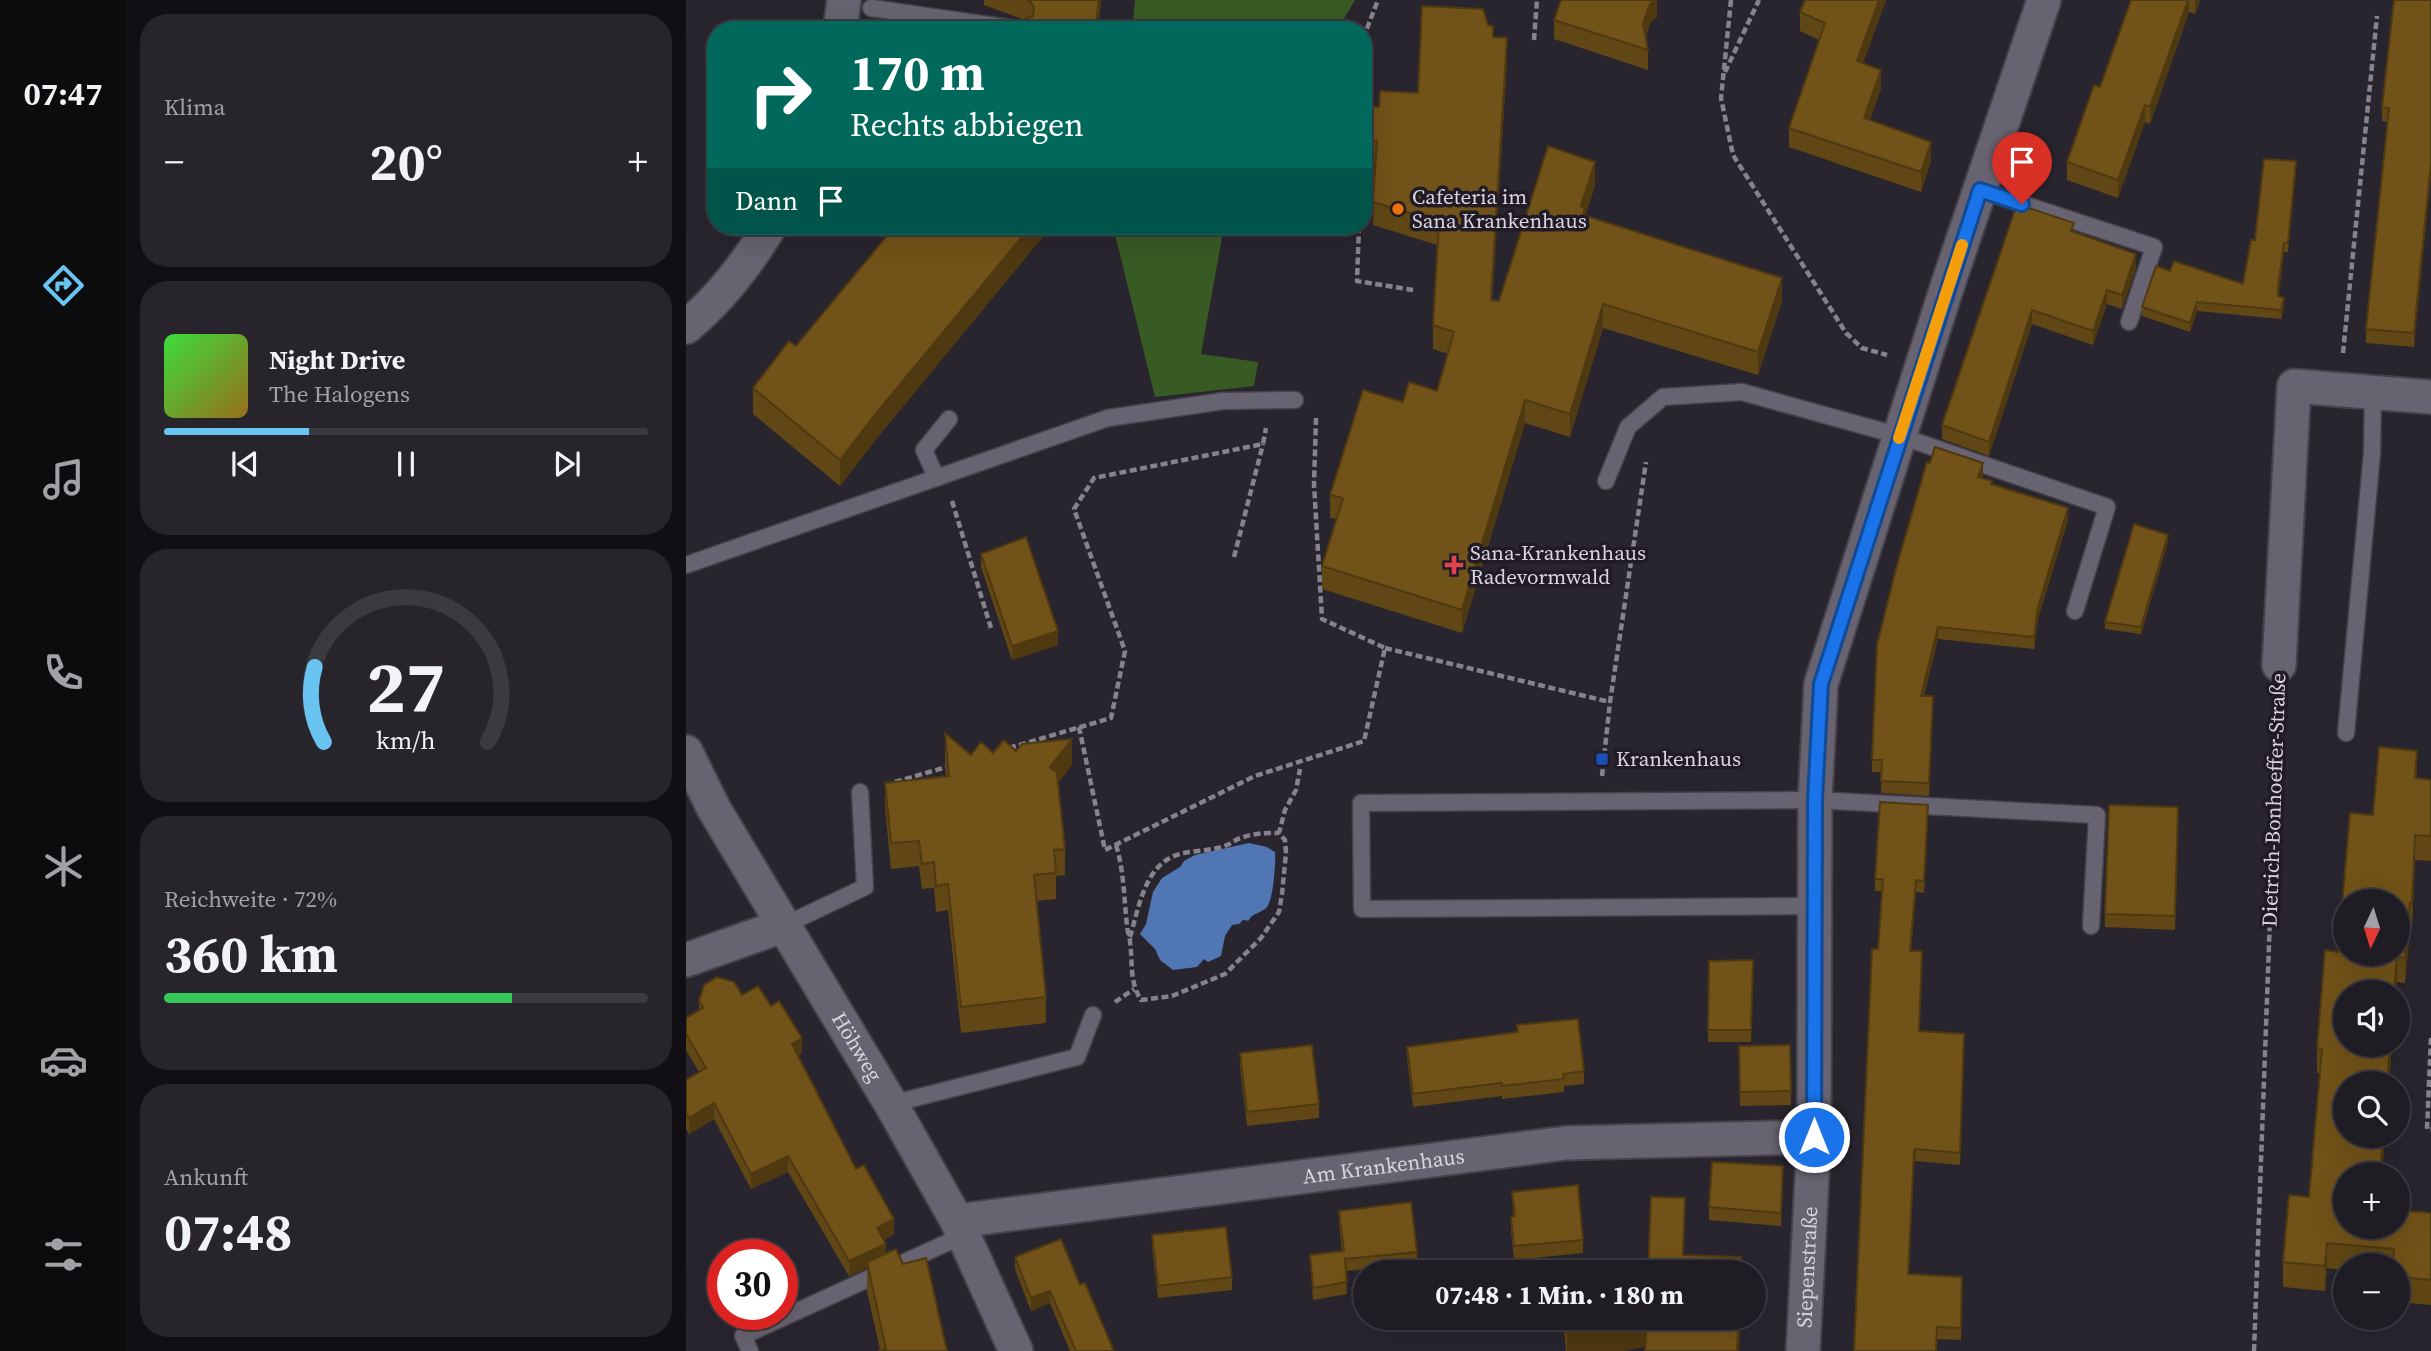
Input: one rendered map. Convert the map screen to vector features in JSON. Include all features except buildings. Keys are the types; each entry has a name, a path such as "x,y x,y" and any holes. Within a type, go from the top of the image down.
{"street":[{"name":"Siepenstraße","path":"1803,1351 1814,1137 1815,800 1821,684 2043,0"},
{"path":"846,21 858,4"},
{"path":"686,327 736,276 763,235"},
{"name":"Dietrich-Bonhoeffer-Straße","path":"2279,665 2294,386 2431,397"},
{"name":"Höhweg","path":"686,752 714,809 891,1104 960,1228 1016,1351"},
{"path":"686,960 785,925"},
{"name":"Am Krankenhaus","path":"960,1228 1566,1143 1814,1137"}],"lane":[{"path":"858,4 967,21"},
{"path":"1980,190 2154,247 2129,322"},
{"path":"1606,481 1628,426 1664,397 1742,392 1900,436 2107,507 2075,611"},
{"path":"2346,733 2372,453 2373,392"},
{"path":"686,565 1108,418 1223,401 1294,400"},
{"path":"936,477 924,450 949,419"},
{"path":"785,925 864,887 860,792"},
{"path":"1816,906 1362,909 1361,803 1815,800 2096,815 2091,926"},
{"path":"891,1104 1077,1057 1093,1016"},
{"path":"750,1351 743,1336 960,1228"}],"path":[{"path":"1370,21 1378,0"},
{"path":"1534,40 1537,0"},
{"path":"1731,0 1721,98 1732,155 1846,333 1862,348 1898,358"},
{"path":"1723,75 1759,0"},
{"path":"2339,389 2376,16"},
{"path":"1359,235 1357,281 1413,289"},
{"path":"1234,557 1273,400"},
{"path":"1599,801 1610,702 1654,404"},
{"path":"1316,412 1314,484 1322,619 1385,648 1610,702"},
{"path":"1002,750 1111,718 1125,651 1074,509 1094,478 1262,444"},
{"path":"951,496 990,628"},
{"path":"1079,727 1105,850 1255,776 1364,741 1385,648"},
{"name":"Dietrich-Bonhoeffer-Straße","path":"2254,1351 2279,665"},
{"path":"860,792 950,765"},
{"path":"1279,833 1285,810 1296,790 1300,769"},
{"path":"1279,833 1284,840 1286,853 1279,912 1261,938 1225,974 1172,996 1141,1000 1134,989 1130,937 1142,894 1158,865 1173,856 1228,845 1243,837 1279,833"},
{"path":"1116,845 1122,866 1126,928 1130,937"},
{"path":"2431,1038 2427,1129 2431,1129"}],"green space":[{"path":"1135,0 1355,0 1342,21 1133,21"},
{"path":"1115,235 1222,235 1201,354 1258,362 1254,386 1155,397"}],"water":[{"path":"1249,843 1267,847 1275,852 1272,890 1267,907 1252,916 1249,921 1243,920 1232,925 1225,936 1221,956 1208,962 1204,959 1197,967 1173,970 1160,960 1155,949 1140,934 1146,924 1153,892 1162,878 1195,855"}],"slow traffic":[{"path":"1899,438 1962,245"}],"place":[{"name":"Cafeteria im Sana Krankenhaus","path":"1398,209"},
{"name":"Sana-Krankenhaus Radevormwald","path":"1454,565"},
{"name":"Krankenhaus","path":"1602,759"}],"route":[{"path":"1814,1137 1815,800 1821,684 1980,190 2022,204"}]}
